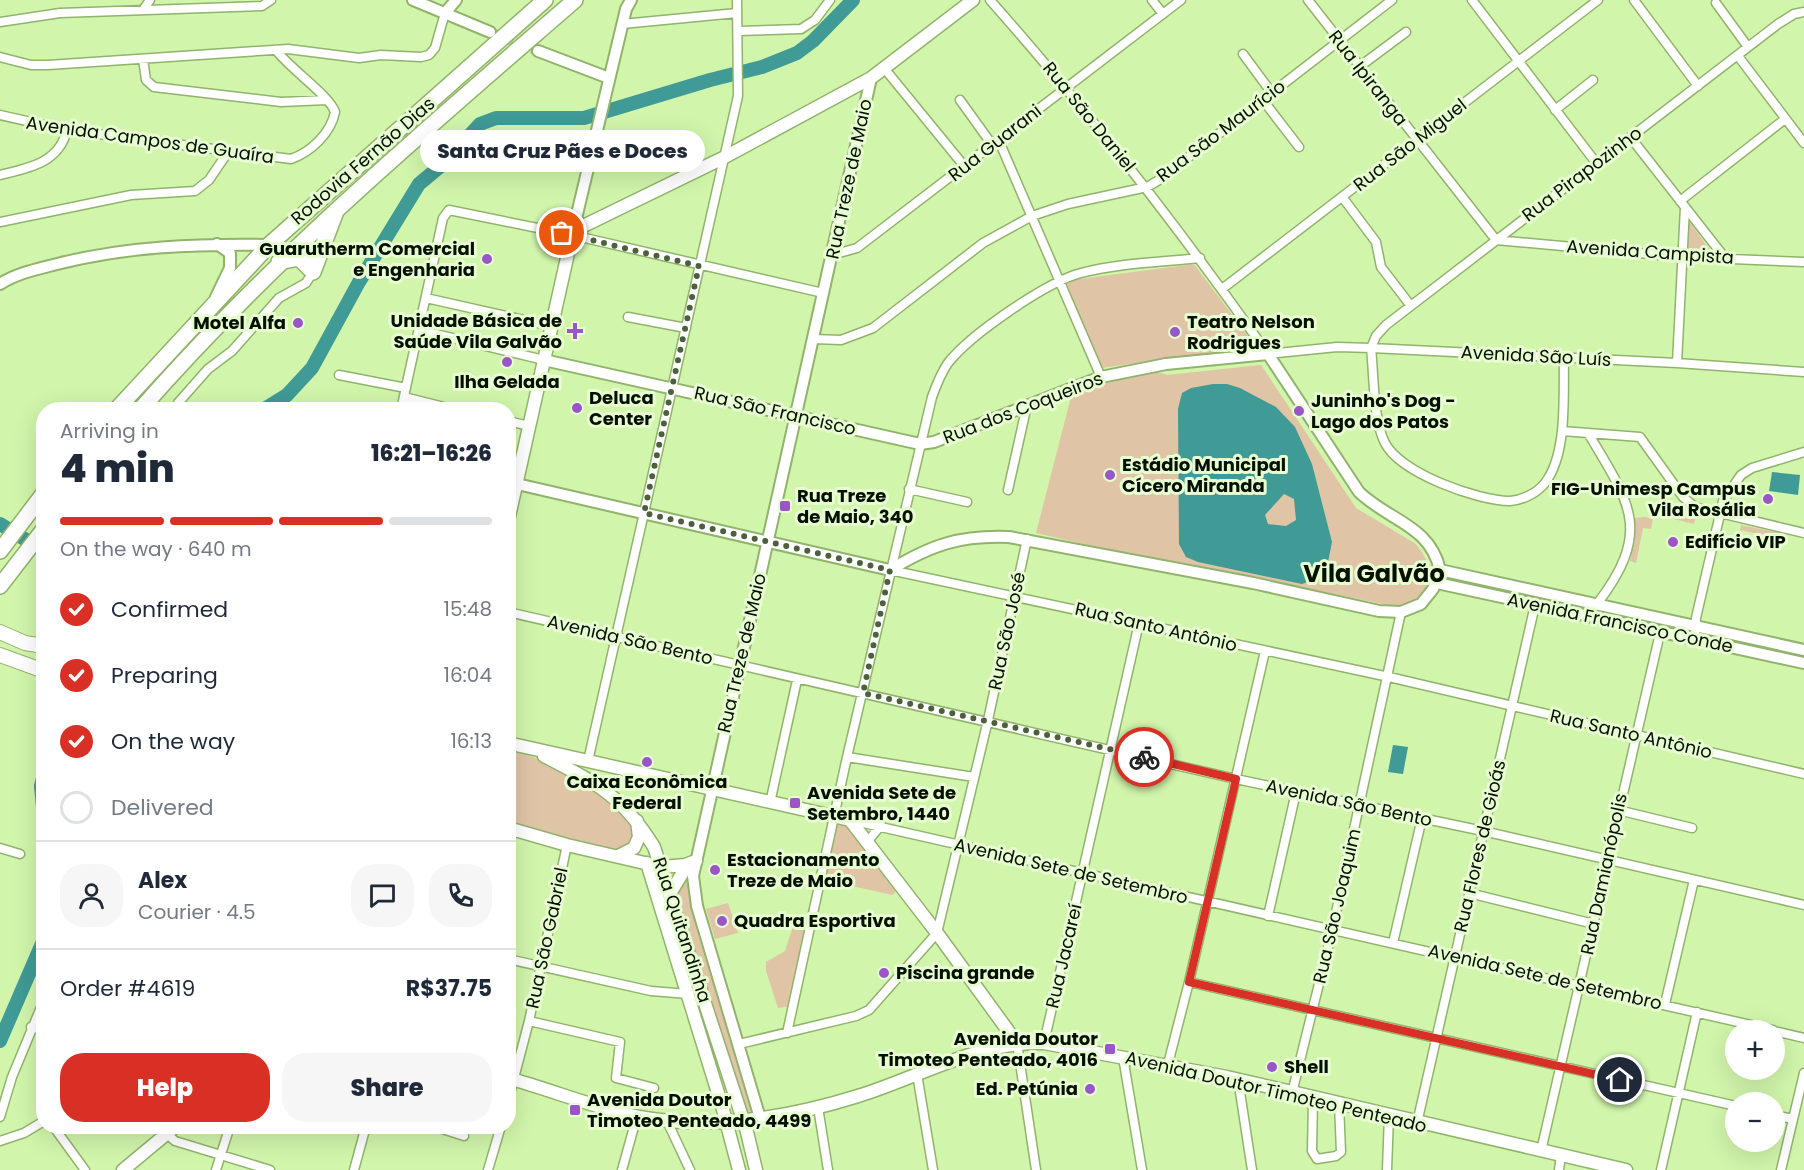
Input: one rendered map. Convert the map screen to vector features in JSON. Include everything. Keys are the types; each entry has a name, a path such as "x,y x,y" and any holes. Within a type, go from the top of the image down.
{"highway":[{"name":"Rodovia Fernão Dias","path":"123,402 268,245 545,0"},
{"name":"Rodovia Fernão Dias","path":"148,402 279,262 575,0"},
{"path":"279,262 299,258 313,272 339,207"},
{"path":"0,551 36,504"},
{"path":"0,586 36,539"}],"main road":[{"path":"516,472 529,426 573,233 723,158 871,78 973,0"},
{"path":"0,632 25,643 36,645"},
{"path":"0,655 36,668"},
{"name":"Avenida Sete de Setembro","path":"516,745 850,820"},
{"name":"Rua Quitandinha","path":"528,748 590,780 613,796 637,818 654,847 671,892 743,1120 756,1170"},
{"path":"618,856 630,852 637,843 637,818"},
{"path":"850,820 937,933 1017,1043"},
{"path":"516,830 662,867 692,862"},
{"path":"671,892 692,862"},
{"name":"Rua Quitandinha","path":"647,863 739,1170"},
{"name":"Avenida Doutor Timoteo Penteado","path":"516,1080 637,1116 667,1121 726,1122 818,1107 859,1096 993,1048 1017,1043 1044,1044 1168,1064 1238,1079 1626,1170"},
{"path":"123,1170 166,1134"}],"street":[{"path":"143,10 150,0"},
{"path":"0,22 36,14 262,6 271,0"},
{"path":"413,0 490,32"},
{"path":"0,57 31,64 276,50 309,50 359,58 426,56 435,48 445,13 456,0"},
{"path":"573,233 622,24 632,0"},
{"path":"588,761 740,84 737,0"},
{"path":"738,31 801,29 815,20 830,0"},
{"name":"Rua São Daniel","path":"990,0 1066,86 1147,187 1268,354"},
{"path":"1152,0 1163,14"},
{"name":"Rua Guarani","path":"832,255 857,248 1181,0"},
{"name":"Rua Ipiranga","path":"1308,0 1496,240"},
{"name":"Rua São Maurício","path":"813,339 841,340 855,337 873,328 983,243 1032,216 1068,204 1147,187 1392,0"},
{"path":"1472,0 1597,164"},
{"name":"Rua São Miguel","path":"1222,289 1598,0"},
{"path":"1634,0 1698,86"},
{"path":"1716,3 1748,47"},
{"name":"Rua Pirapozinho","path":"1371,348 1376,336 1386,325 1778,24 1794,14 1804,12"},
{"path":"622,24 737,13"},
{"path":"1359,67 1406,32"},
{"path":"276,50 291,68 327,100"},
{"path":"538,51 609,78"},
{"path":"1243,54 1271,92"},
{"path":"1738,56 1804,143"},
{"path":"143,59 146,80 154,87 281,102 327,100"},
{"path":"884,68 965,167"},
{"name":"Rua Treze de Maio","path":"760,1118 697,906 693,887 692,862 712,790 871,78"},
{"path":"1555,110 1593,80"},
{"path":"1262,99 1299,147"},
{"name":"Avenida Campos de Guaíra","path":"0,115 67,130 284,160 295,158 330,129 335,112 327,100"},
{"path":"960,100 996,143 1032,216 1101,377"},
{"path":"1682,204 1785,119"},
{"path":"0,175 51,158 62,144 67,130"},
{"path":"1631,138 1725,258"},
{"path":"0,222 131,195 195,191 209,180 228,152"},
{"path":"1342,198 1376,242 1381,267 1411,306"},
{"path":"1677,363 1682,204"},
{"path":"403,402 443,218 449,210 573,233 699,266 823,293"},
{"name":"Avenida Campista","path":"1496,240 1682,257 1804,262"},
{"path":"0,284 19,274 111,251 214,243 268,245"},
{"path":"212,305 231,260 226,249 214,243"},
{"path":"787,1033 847,757 909,489 932,397 948,363 1011,311 1059,281 1102,268 1200,258"},
{"path":"179,402 208,369 232,351 279,298 306,283 313,272"},
{"path":"426,298 551,326"},
{"path":"628,317 686,328"},
{"name":"Rua São Francisco","path":"419,330 920,444"},
{"name":"Avenida São Luís","path":"1268,354 1337,347 1371,348 1677,363 1804,372"},
{"path":"1371,348 1380,431 1385,444 1405,463 1432,479 1495,500 1524,498 1544,485 1549,477 1562,431 1564,358"},
{"path":"890,570 918,553 960,538 983,536 1027,539 1243,581 1379,611 1401,612 1421,604 1437,583 1440,570 1432,547 1424,537 1369,502 1359,492 1268,354"},
{"name":"Rua dos Coqueiros","path":"920,444 934,442 1101,377 1166,364 1268,354"},
{"path":"339,375 406,388"},
{"path":"404,398 421,402"},
{"path":"1008,490 1027,405"},
{"path":"516,424 529,426"},
{"path":"1562,431 1640,437 1688,504 1804,533"},
{"path":"1588,433 1622,489 1630,512 1629,549 1616,580 1597,604"},
{"path":"1695,640 1696,618 1723,501 1741,476 1764,463 1804,452"},
{"name":"Rua Santo Antônio","path":"516,484 890,570 1389,677 1804,774"},
{"path":"909,489 967,502"},
{"name":"Rua São José","path":"937,933 988,720 1027,539"},
{"name":"Avenida Francisco Conde","path":"1440,570 1804,650"},
{"path":"1451,586 1449,579 1454,574"},
{"name":"Avenida Francisco Conde","path":"1437,583 1804,663"},
{"name":"Rua Flores de Gioás","path":"1418,1123 1535,605"},
{"name":"Rua São Joaquim","path":"1292,1093 1332,931 1389,677 1401,612"},
{"name":"Avenida São Bento","path":"516,614 739,664 798,680 988,720 1236,779 1483,831 1804,904"},
{"name":"Rua Jacareí","path":"1044,1044 1139,623"},
{"name":"Rua Damianópolis","path":"1541,1151 1660,633"},
{"path":"1168,1064 1208,902 1265,651"},
{"path":"770,803 798,680"},
{"path":"847,757 974,777"},
{"path":"1268,916 1296,792"},
{"path":"1618,810 1692,828"},
{"path":"1393,943 1422,818"},
{"name":"Avenida Sete de Setembro","path":"850,820 881,825 1082,874 1332,931 1454,956 1729,1020"},
{"path":"868,841 881,825"},
{"name":"Rua São Gabriel","path":"516,1065 529,1021 567,844"},
{"path":"0,849 20,854"},
{"path":"1665,1004 1694,880"},
{"path":"1469,893 1594,924"},
{"path":"739,1044 855,1016 869,1010 937,933"},
{"path":"516,961 651,991 688,994"},
{"path":"1189,982 1725,1103"},
{"path":"1661,1170 1697,1012"},
{"path":"0,1117 36,1017"},
{"path":"529,1021 617,1041 621,1048 616,1078 654,1088"},
{"path":"31,1028 36,1029"},
{"name":"Avenida Sete de Setembro","path":"1785,1034 1804,1038"},
{"path":"1017,1043 1036,1170"},
{"path":"1123,1057 1142,1170"},
{"path":"1781,1170 1804,1073"},
{"path":"917,1074 933,1170"},
{"path":"1238,1079 1252,1170"},
{"path":"1313,1098 1312,1151 1317,1159 1336,1156 1341,1152 1339,1104"},
{"path":"818,1107 828,1170"},
{"path":"622,1170 637,1116"},
{"path":"1388,1170 1389,1116"},
{"path":"1785,1117 1793,1119"},
{"path":"667,1121 690,1170"},
{"path":"0,1141 24,1133 36,1126"},
{"path":"59,1134 85,1170"},
{"path":"172,1134 175,1141 270,1170"},
{"path":"216,1170 227,1134"},
{"path":"354,1170 364,1134"},
{"path":"459,1134 464,1136"},
{"path":"488,1170 499,1134"},
{"path":"1559,1170 1561,1155"}],"shaded area":[{"path":"1689,221 1709,249 1707,252 1687,253"},
{"path":"1194,264 1259,351 1191,355 1102,368 1064,281"},
{"path":"1261,365 1356,508 1416,544 1421,550 1430,577 1425,590 1418,599 1397,607 1174,561 1144,558 1036,533 1072,393 1106,381 1146,372 1167,375"},
{"path":"1683,512 1696,515 1694,524 1658,515"},
{"path":"1634,518 1653,519 1651,529 1643,528 1636,563 1630,561 1635,541"},
{"path":"1741,525 1785,534 1786,540 1740,530"},
{"path":"1451,576 1804,653 1804,660 1450,584"},
{"path":"516,752 570,773 599,791 624,812 632,827 634,843 619,851 516,828"},
{"path":"834,822 851,825 900,887 892,895 822,879"},
{"path":"685,874 757,1110 742,1114 672,892"},
{"name":"Quadra Esportiva","path":"728,903 738,933 715,939 706,909"},
{"path":"797,914 811,918 791,1006 778,1008 766,971 766,962 785,951"}],"water":[{"path":"1227,384 1240,388 1276,407 1295,427 1312,464 1332,542 1327,567 1319,578 1302,584 1198,562 1186,557 1179,544 1178,409 1182,393 1191,388","holes":["1284,494 1294,499 1296,520 1286,526 1268,524 1265,515"]},
{"path":"1772,472 1800,475 1798,495 1769,491"},
{"path":"1393,745 1408,747 1403,774 1388,772"}],"waterway":[{"path":"276,402 287,395 312,368 359,282 419,184 443,164 480,124 496,118 584,118 710,80 762,67 797,53 813,41 853,0"},
{"path":"0,524 36,546"},
{"path":"0,1041 36,958"}],"tunnel":[{"path":"490,32 538,51"}],"way so far":[{"path":"562,233 699,266 644,513 890,570 863,693 1144,757"}],"place":[{"name":"Santa Cruz Pães e Doces","path":"562,233"},
{"name":"Guarutherm Comercial e Engenharia","path":"487,259"},
{"name":"Motel Alfa","path":"298,323"},
{"name":"Unidade Básica de Saúde Vila Galvão","path":"575,331"},
{"name":"Teatro Nelson Rodrigues","path":"1175,332"},
{"name":"Ilha Gelada","path":"507,362"},
{"name":"Deluca Center","path":"577,408"},
{"name":"Juninho's Dog - Lago dos Patos","path":"1299,411"},
{"name":"Estádio Municipal Cícero Miranda","path":"1110,475"},
{"name":"FIG-Unimesp Campus Vila Rosália","path":"1768,499"},
{"name":"Rua Treze de Maio, 340","path":"785,506"},
{"name":"Edifício VIP","path":"1673,542"},
{"name":"Caixa Econômica Federal","path":"647,762"},
{"name":"Avenida Sete de Setembro, 1440","path":"795,803"},
{"name":"Estacionamento Treze de Maio","path":"715,870"},
{"name":"Quadra Esportiva","path":"722,921"},
{"name":"Piscina grande","path":"884,973"},
{"name":"Avenida Doutor Timoteo Penteado, 4016","path":"1110,1049"},
{"name":"Shell","path":"1272,1067"},
{"name":"Ed. Petúnia","path":"1090,1089"},
{"name":"Avenida Doutor Timoteo Penteado, 4499","path":"575,1110"}],"district":[{"name":"Vila Galvão","path":"1374,574"}],"route":[{"path":"1144,757 1236,779 1189,982 1620,1080"}]}
